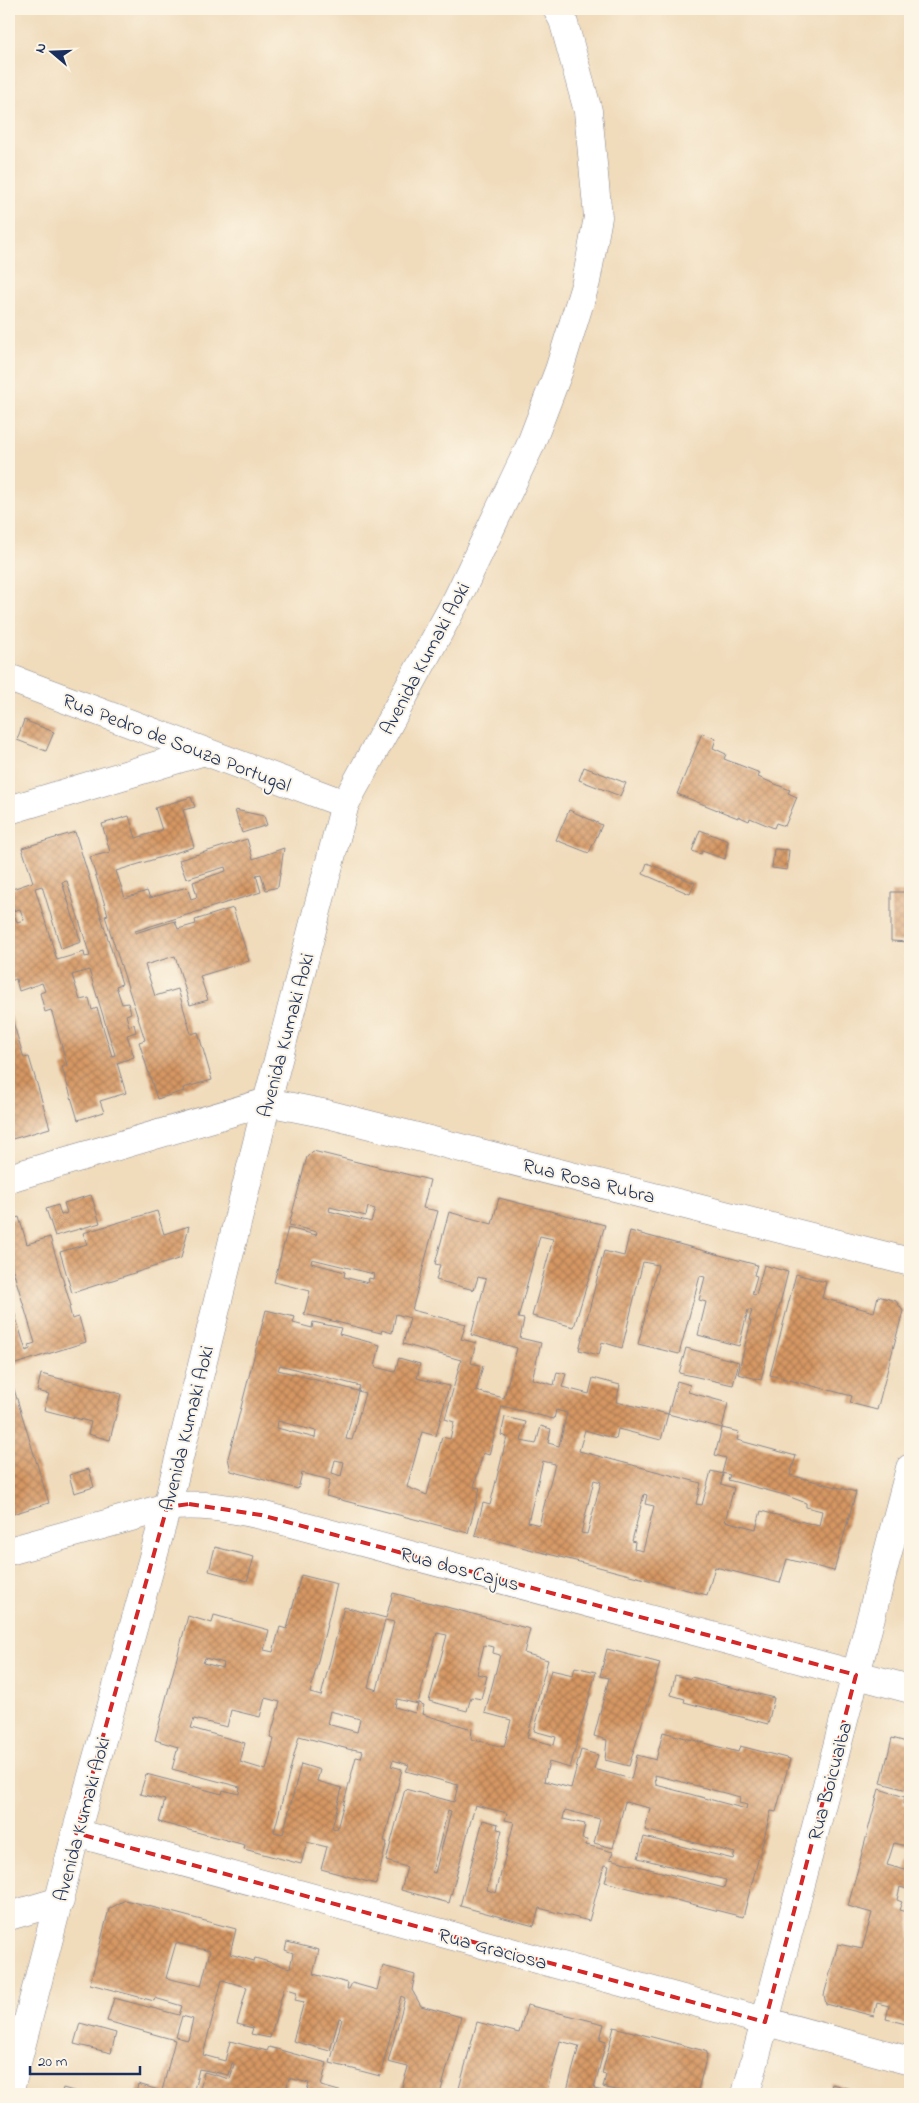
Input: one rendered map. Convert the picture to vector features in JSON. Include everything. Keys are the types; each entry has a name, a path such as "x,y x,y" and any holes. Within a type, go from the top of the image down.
{"street":[{"name":"Avenida Kumaki Aoki","path":"9,2094 76,1833 167,1506 267,1102 345,804 458,599 530,446 559,370 586,282 598,217 588,110 562,20 557,9"},
{"name":"Rua Pedro de Souza Portugal","path":"9,678 201,752 345,804"},
{"path":"9,810 201,752"},
{"path":"9,1178 267,1102"},
{"name":"Rua Rosa Rubra","path":"267,1102 327,1114 910,1262"},
{"name":"Rua Boicuaiba","path":"746,2094 910,1468"},
{"name":"Rua dos Cajus","path":"9,1551 167,1506 189,1504 222,1507 261,1514 910,1689"},
{"name":"Rua Graciosa","path":"76,1833 910,2061"},
{"path":"9,1916 60,1901"}],"highlighted area":[{"path":"189,1504 261,1515 856,1675 765,2022 76,1833 167,1507"}],"building":[{"path":"24,720 54,732 46,751 17,740"},
{"path":"702,733 716,739 713,748 726,754 724,759 760,773 758,777 790,790 788,793 797,797 785,826 776,823 774,828 750,818 749,821 738,816 738,818 677,794"},
{"path":"584,767 626,783 620,796 579,780"},
{"path":"191,797 195,807 183,810 194,847 116,871 125,898 147,891 150,898 187,887 191,899 197,897 193,882 226,871 225,867 186,879 179,860 247,839 253,859 284,848 278,887 266,890 261,874 256,875 261,892 135,931 135,933 175,921 178,929 196,924 195,920 233,908 249,961 200,976 208,1000 190,1005 175,956 145,965 155,996 178,989 191,1034 198,1032 212,1080 183,1088 184,1091 157,1099 139,1042 145,1040 105,916 108,915 90,857 110,852 102,824 129,816 136,838 162,830 155,808"},
{"path":"235,810 264,816 267,825 242,833"},
{"path":"569,810 602,825 589,853 556,840"},
{"path":"700,830 728,841 725,859 702,851 701,854 692,851"},
{"path":"75,832 122,984 116,986 122,1004 128,1003 131,1013 126,1015 129,1026 134,1024 136,1032 127,1035 134,1057 117,1063 126,1093 100,1101 104,1112 78,1120 62,1067 67,1065 53,1016 51,1010 45,1012 40,993 45,991 42,983 19,991 16,979 10,981 9,978 9,890 33,882 22,848","holes":["67,881 90,956 85,957 84,952 57,960 35,888 42,886 61,949 81,942 62,882","20,909 24,920 17,922 13,911","89,970 115,1055 112,1056 97,1008 92,1010 89,998 80,1000 72,975"]},
{"path":"774,849 789,850 787,870 772,868"},
{"path":"647,863 695,883 690,894 643,874"},
{"path":"891,892 909,892 909,942 891,941"},
{"path":"9,1009 24,1058 29,1057 50,1128 9,1140 9,1099 12,1098 9,1086"},
{"path":"313,1151 430,1180 423,1208 438,1211 412,1310 466,1324 461,1339 476,1343 471,1363 483,1366 476,1391 504,1398 517,1348 471,1335 486,1279 478,1277 474,1290 436,1280 440,1265 435,1264 449,1212 492,1224 499,1198 605,1225 574,1327 532,1316 553,1239 540,1236 518,1318 524,1319 520,1338 541,1343 532,1379 554,1385 557,1372 566,1374 562,1387 589,1394 593,1378 620,1385 616,1402 668,1414 661,1440 618,1429 616,1439 585,1430 579,1451 701,1483 696,1504 702,1505 711,1471 723,1474 721,1484 734,1488 725,1521 756,1529 761,1511 819,1526 822,1511 806,1507 806,1503 785,1495 728,1480 730,1475 722,1473 726,1458 715,1455 722,1428 739,1432 737,1440 796,1456 790,1475 856,1492 834,1571 787,1559 780,1583 715,1567 707,1595 475,1535 483,1503 490,1505 507,1437 501,1435 505,1417 526,1422 521,1441 536,1444 541,1426 551,1429 548,1443 559,1446 567,1413 556,1410 554,1419 502,1406 489,1455 483,1453 474,1487 480,1488 468,1533 326,1496 330,1480 302,1473 298,1489 231,1471 228,1458 266,1310 295,1317 293,1323 312,1328 313,1322 341,1328 339,1334 380,1345 375,1367 395,1372 399,1358 420,1364 417,1378 449,1386 436,1436 422,1432 407,1487 427,1495 442,1437 450,1439 454,1422 445,1419 461,1360 403,1344 410,1318 396,1314 392,1333 382,1330 381,1333 304,1314 310,1291 274,1282 288,1228 316,1235 317,1232 289,1225 307,1157","holes":["330,1207 366,1216 368,1207 375,1209 371,1222 329,1211","312,1259 374,1274 373,1279 369,1278 368,1283 344,1277 345,1272 311,1263","280,1365 360,1386 358,1391 278,1370","358,1391 365,1393 352,1440 346,1439","278,1421 316,1431 315,1438 277,1428","335,1460 344,1462 341,1476 332,1473","543,1461 555,1464 539,1525 528,1522","594,1480 601,1482 587,1534 581,1533","644,1494 647,1495 645,1504 654,1506 643,1551 634,1549 635,1542 632,1541"]},
{"path":"91,1195 100,1223 55,1236 46,1209 58,1205 61,1215 67,1213 64,1203"},
{"path":"157,1211 164,1234 189,1226 181,1258 72,1293 60,1252 87,1244 83,1233"},
{"path":"19,1217 27,1244 50,1237 71,1306 69,1307 72,1319 79,1317 86,1342 9,1366 9,1295 26,1351 30,1349 29,1345 35,1343 9,1257 9,1220"},
{"path":"630,1231 757,1265 754,1275 757,1276 752,1294 756,1295 764,1265 788,1272 761,1380 738,1374 752,1311 748,1310 739,1346 698,1335 706,1302 699,1300 705,1277 700,1276 679,1354 638,1344 658,1265 643,1262 622,1348 602,1342 599,1355 579,1350 604,1251 624,1256"},
{"path":"796,1274 826,1282 822,1298 874,1312 878,1296 896,1301 903,1311 877,1410 850,1403 852,1396 770,1375"},
{"path":"686,1348 739,1362 733,1385 679,1373"},
{"path":"9,1373 49,1503 9,1515"},
{"path":"41,1374 121,1394 110,1440 88,1434 91,1422 44,1410 49,1394 37,1391"},
{"path":"677,1381 690,1385 688,1392 728,1403 722,1428 668,1414"},
{"path":"89,1469 94,1487 74,1493 69,1475"},
{"path":"215,1547 254,1557 247,1581 209,1571"},
{"path":"301,1575 337,1584 310,1693 321,1696 344,1607 386,1618 393,1593 530,1629 524,1653 548,1660 527,1738 554,1745 556,1737 534,1731 551,1670 573,1675 575,1667 596,1672 570,1768 549,1762 544,1781 571,1788 581,1750 598,1755 594,1769 631,1779 637,1755 656,1760 663,1732 738,1752 740,1746 790,1759 776,1812 771,1811 743,1917 605,1882 609,1866 604,1865 589,1921 539,1908 534,1926 460,1906 483,1820 498,1824 497,1829 502,1830 487,1890 496,1893 514,1822 505,1820 507,1813 475,1805 449,1903 401,1890 407,1867 386,1861 405,1789 454,1802 458,1785 406,1771 409,1765 393,1760 391,1766 402,1769 384,1841 387,1842 376,1884 321,1869 327,1847 307,1842 301,1864 244,1849 245,1845 159,1822 165,1800 140,1794 146,1774 222,1794 223,1790 239,1794 240,1787 172,1769 178,1747 155,1740 188,1616 212,1623 214,1615 269,1630 264,1650 273,1652 280,1627 287,1629","holes":["385,1620 394,1622 377,1690 368,1687","437,1633 447,1635 429,1701 467,1711 471,1697 481,1699 487,1676 477,1674 484,1645 494,1647 493,1653 500,1655 485,1713 511,1720 504,1747 471,1739 472,1729 422,1714 424,1705 418,1703","205,1658 224,1663 223,1668 203,1663","265,1698 280,1702 270,1738 274,1739 266,1770 240,1762 245,1743 191,1728 194,1719 227,1727 231,1710 260,1717","397,1699 418,1704 415,1713 395,1707","330,1711 360,1719 357,1732 327,1724","299,1736 352,1750 363,1751 361,1758 356,1757 337,1829 332,1828 342,1788 317,1781 320,1770 301,1764 283,1834 274,1832","655,1775 740,1797 739,1803 747,1805 746,1809 656,1785","625,1802 650,1808 645,1830 735,1853 733,1859 644,1837 638,1858 726,1880 724,1888 610,1859 613,1852 586,1845 587,1840 582,1839 585,1824 563,1819 565,1810 600,1819 594,1843 613,1848","448,1811 451,1812 435,1873 432,1872"]},
{"path":"607,1649 660,1663 629,1766 605,1760 607,1740 594,1736 609,1678 600,1676"},
{"path":"675,1675 690,1679 691,1677 774,1698 768,1724 684,1702 685,1699 671,1695"},
{"path":"892,1738 910,1743 910,1786 907,1790 881,1783"},
{"path":"879,1789 905,1797 903,1804 910,1806 910,1847 894,1843 887,1865 905,1870 910,1854 910,1890 900,1887 897,1900 902,1902 899,1910 910,1913 910,2011 906,2024 886,2019 889,2006 877,2003 874,2016 826,2004 824,1995 838,1944 862,1949 872,1913 848,1906"},
{"path":"125,1900 236,1929 230,1954 254,1961 255,1958 290,1968 293,1953 285,1950 287,1942 319,1950 313,1974 348,1983 347,1989 349,1989 352,1983 377,1990 383,1966 415,1975 412,1990 421,2006 461,2017 440,2094 400,2094 408,2067 388,2062 405,1998 401,1996 380,2076 330,2063 342,2019 339,2018 330,2051 293,2041 304,2002 295,2000 297,1992 284,1988 270,2038 251,2034 253,2028 237,2024 247,1987 222,1980 203,2055 225,2061 230,2041 267,2051 269,2047 327,2063 321,2086 350,2094 306,2094 309,2083 289,2078 285,2094 199,2094 204,2072 230,2079 234,2064 232,2063 229,2075 199,2069 193,2094 136,2094 138,2084 162,2091 175,2040 107,2021 114,1998 179,2015 182,2006 155,1998 154,2001 90,1984 109,1909","holes":["176,1943 210,1951 201,1986 166,1978","182,2016 193,2019 188,2040 176,2037"]},
{"path":"527,2005 604,2024 600,2039 606,2041 594,2089 604,2091 603,2094 566,2094 579,2046 560,2041 546,2094 467,2094 458,2092 477,2022 519,2033"},
{"path":"80,2023 116,2033 111,2053 74,2044"},
{"path":"614,2027 705,2051 707,2055 697,2094 619,2094 620,2091 603,2087 606,2075 602,2074"},
{"path":"832,2084 869,2094 829,2094"},
{"path":"63,2088 84,2094 61,2094"}]}
